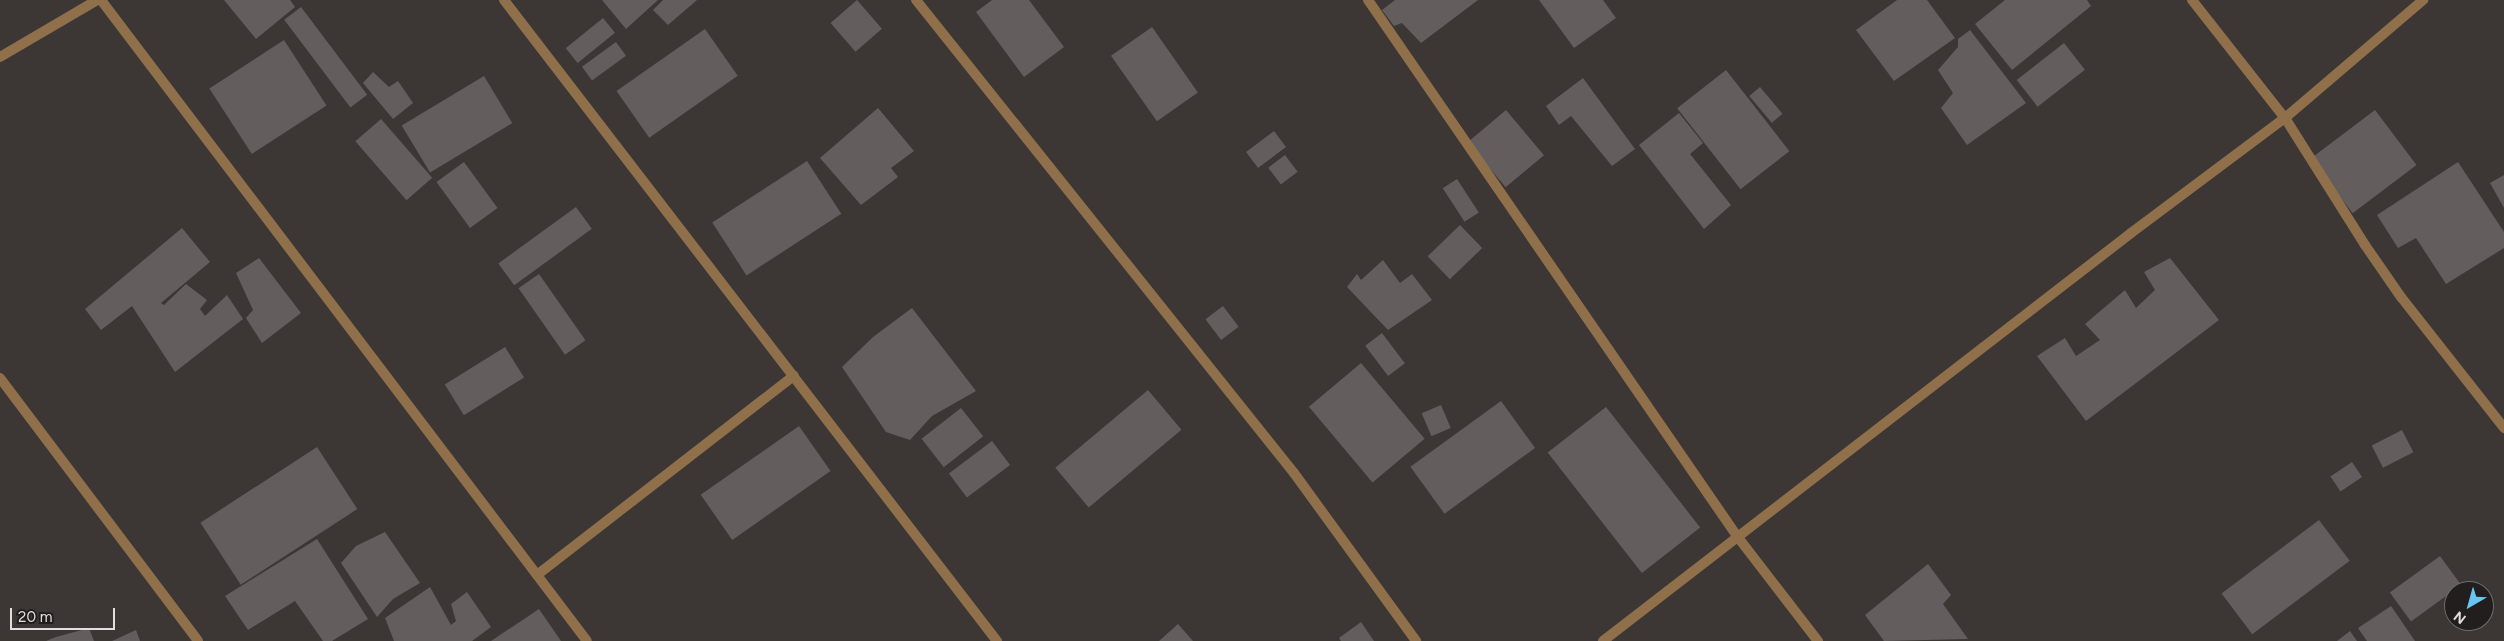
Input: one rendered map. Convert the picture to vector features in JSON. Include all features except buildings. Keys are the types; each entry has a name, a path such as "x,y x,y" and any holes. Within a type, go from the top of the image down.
{"street":[{"path":"0,57 99,0 587,641"},
{"path":"504,0 997,641"},
{"path":"916,0 1294,473 1416,641"},
{"path":"1368,0 1737,536 1818,641"},
{"path":"2192,0 2285,118 2365,245 2401,297 2504,428"},
{"path":"1603,641 1737,536 2285,118 2423,0"},
{"path":"537,575 794,376"},
{"path":"0,378 198,641"}]}
